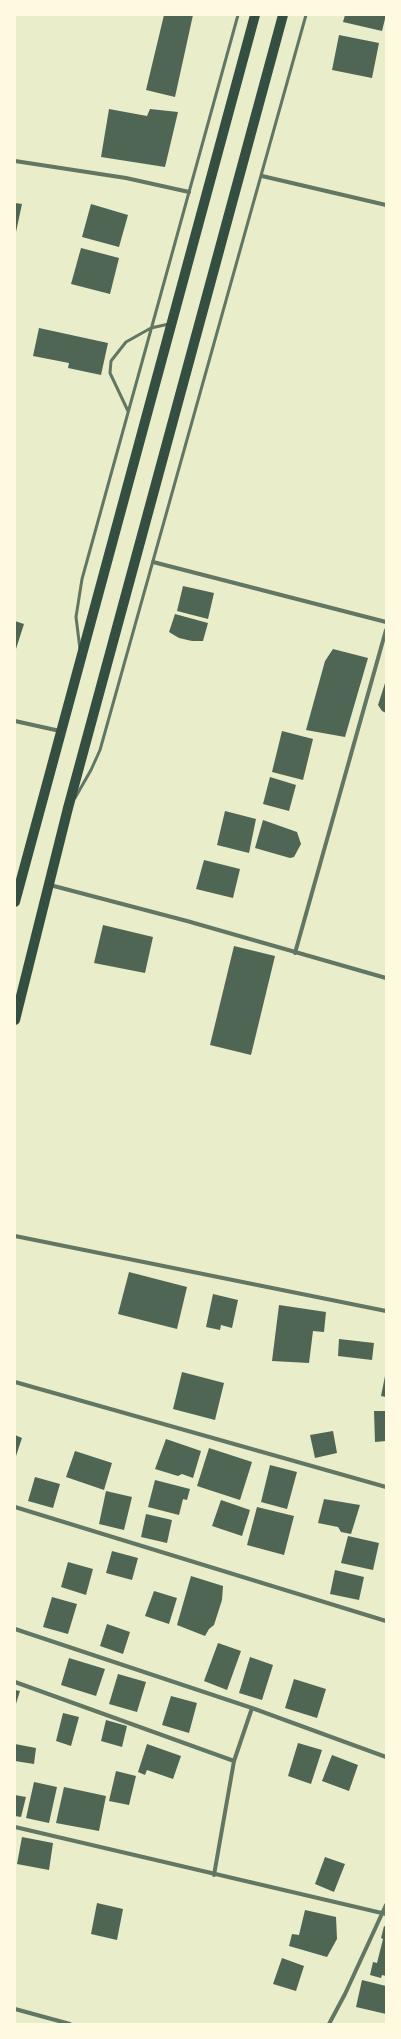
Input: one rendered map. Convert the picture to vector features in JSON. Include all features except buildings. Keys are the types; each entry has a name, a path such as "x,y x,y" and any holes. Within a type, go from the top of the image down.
{"highway":[{"path":"15,902 60,731 255,15"},
{"path":"15,1020 50,885 68,808 283,15"}],"street":[{"path":"15,161 126,178 189,192"},
{"path":"262,176 386,205"},
{"path":"153,562 386,622"},
{"path":"295,953 386,630"},
{"path":"15,721 60,731"},
{"path":"50,885 187,921 386,978"},
{"path":"15,1236 386,1312"},
{"path":"15,1382 386,1487"},
{"path":"15,1507 386,1621"},
{"path":"15,1629 252,1708 386,1757"},
{"path":"15,1682 234,1761"},
{"path":"214,1875 234,1761 252,1708"},
{"path":"15,1827 214,1875 386,1914"},
{"path":"330,2024 386,1905"},
{"path":"15,2009 70,2024"}],"lane":[{"path":"81,654 77,636 76,617 78,598 128,411 238,15"},
{"path":"68,808 81,790 100,750 306,15"},
{"path":"128,411 110,373 111,361 126,342 151,328 171,323"}]}
